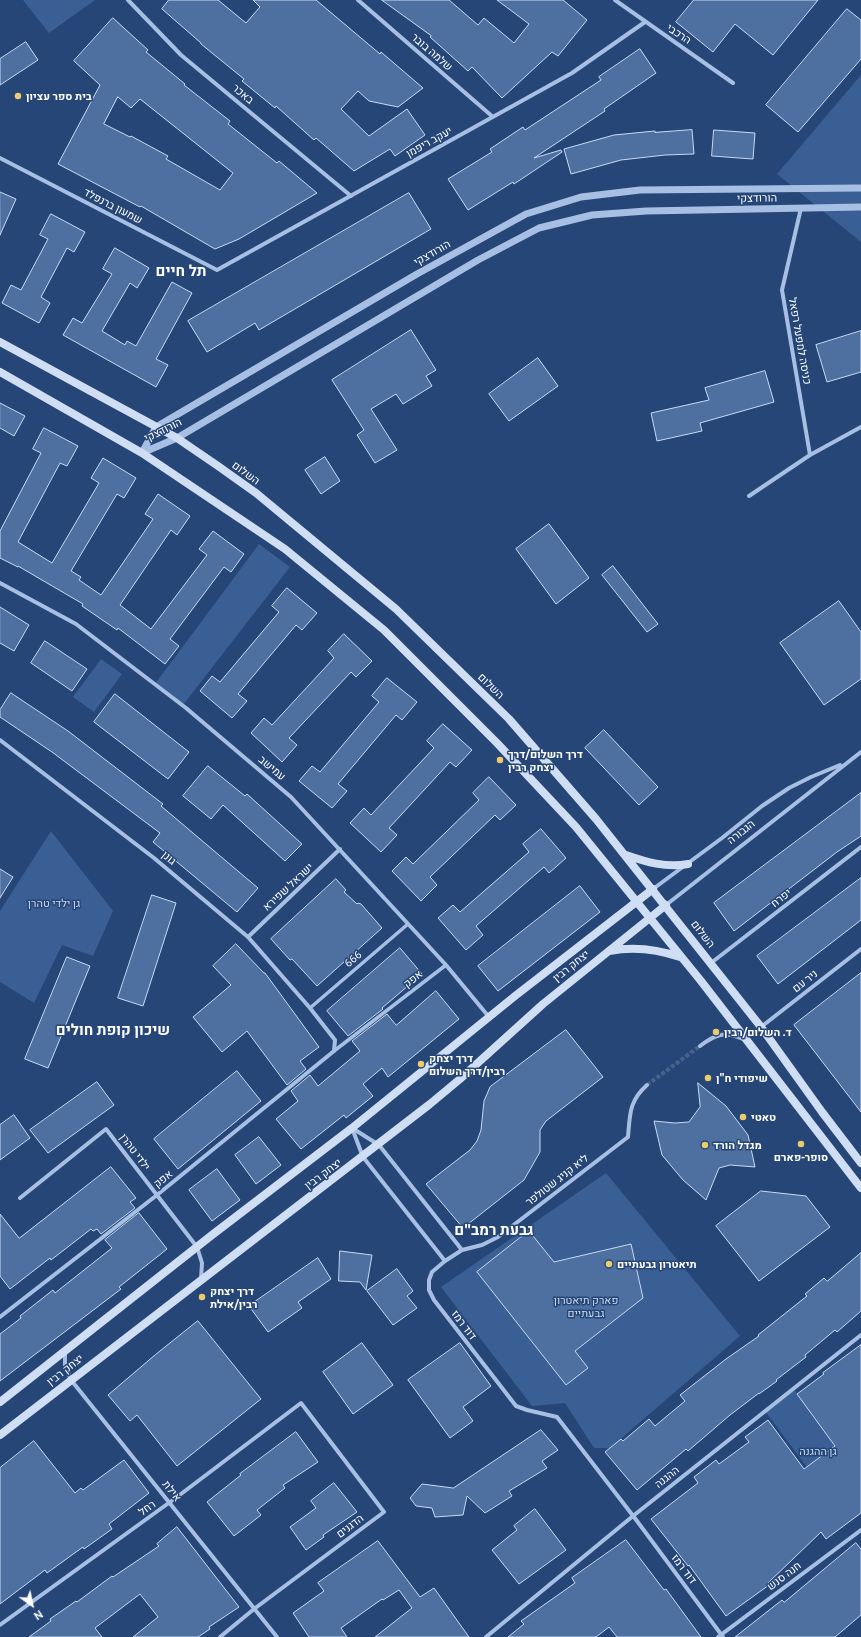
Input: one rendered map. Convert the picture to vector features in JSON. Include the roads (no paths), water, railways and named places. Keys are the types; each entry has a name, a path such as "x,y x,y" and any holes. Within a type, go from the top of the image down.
{"main road":[{"name":"השלום","path":"0,342 177,438 256,493 396,609 508,719 596,819 666,905 761,1027 822,1112 861,1163"},
{"path":"0,372 142,453 285,549 384,630 497,743 576,827 748,1041 861,1188"},
{"path":"626,855 661,864 676,866 688,864"},
{"name":"יצחק רבין","path":"0,1402 197,1247 352,1128 489,1017 653,889"},
{"name":"הגבורה","path":"649,918 666,905"},
{"name":"יצחק רבין","path":"0,1435 379,1145 455,1084 543,1004 649,918"},
{"path":"607,951 634,948 648,949 682,958"}],"street":[{"name":"באכר","path":"128,0 182,55 351,196"},
{"name":"שלמה בובר","path":"358,0 493,117"},
{"name":"הרכבי","path":"615,0 645,22 687,49 733,83"},
{"name":"יעקב ריפמן","path":"217,270 572,73 645,22"},
{"name":"שמעון ברנפלד","path":"0,158 217,270"},
{"name":"הורודצקי","path":"142,453 156,427 417,274 526,214 581,197 640,190 861,188"},
{"name":"הורודצקי","path":"142,453 177,438 478,260 539,228 592,215 646,211 861,206"},
{"name":"כניסה למפעל רפאל","path":"801,208 782,290 810,455"},
{"path":"749,496 810,455 861,427"},
{"name":"עמישב","path":"0,583 76,624 186,708 291,797 446,965 489,1017"},
{"name":"גונן","path":"0,740 154,858 248,937 310,1008"},
{"name":"הגבורה","path":"666,905 861,752"},
{"name":"הגבורה","path":"653,889 688,864 762,806 789,788 811,777 846,763"},
{"name":"יפרח","path":"711,963 861,847"},
{"name":"ישראל שפירא","path":"248,937 340,849"},
{"name":"666","path":"310,1008 408,924"},
{"name":"ניר עם","path":"761,1027 861,949"},
{"name":"אפק","path":"0,1317 157,1195 334,1051 446,965"},
{"path":"310,1008 335,1040 334,1051"},
{"path":"700,1046 711,1037 721,1034 730,1035 748,1041"},
{"name":"ליא קניג שטולפר","path":"445,1261 462,1250 482,1245 498,1237 628,1137 630,1109 634,1099 647,1085"},
{"path":"352,1128 379,1145 462,1250"},
{"path":"352,1128 363,1157 445,1261"},
{"name":"ילדי טהרן","path":"20,1198 106,1129 197,1247 202,1263 201,1280"},
{"name":"דוד רמז","path":"445,1261 432,1272 429,1280 429,1290 434,1300 516,1406 557,1417 633,1516 721,1636"},
{"name":"ההגנה","path":"486,1637 633,1516 861,1335"},
{"name":"אילת","path":"66,1350 66,1365 71,1380 277,1637"},
{"name":"רחל","path":"0,1625 170,1502 302,1403"},
{"name":"הדגנים","path":"220,1637 254,1609 384,1512 302,1403"},
{"name":"חנה סנש","path":"721,1636 861,1530"}],"tunnel":[{"path":"647,1085 700,1046"}],"place":[{"name":"בית ספר עציון","path":"18,96"},
{"name":"דרך השלום/דרך יצחק רבין","path":"500,760"},
{"name":"ד. השלום/רבין","path":"716,1032"},
{"name":"דרך יצחק רבין/דרך השלום","path":"421,1064"},
{"name":"שיפודי ח\"ן","path":"708,1078"},
{"name":"טאטי","path":"743,1117"},
{"name":"סופר-פארם","path":"801,1144"},
{"name":"מגדל הורד","path":"705,1145"},
{"name":"תיאטרון גבעתיים","path":"609,1264"},
{"name":"דרך יצחק רבין/אילת","path":"202,1297"}],"district":[{"name":"תל חיים","path":"181,271"},
{"name":"שיכון קופת חולים","path":"113,1030"},
{"name":"גבעת רמב\"ם","path":"494,1230"}],"park label":[{"name":"גן ילדי טהרן","path":"54,903"},
{"name":"פארק תיאטרון גבעתיים","path":"586,1306"},
{"name":"גן ההגנה","path":"818,1451"}]}
